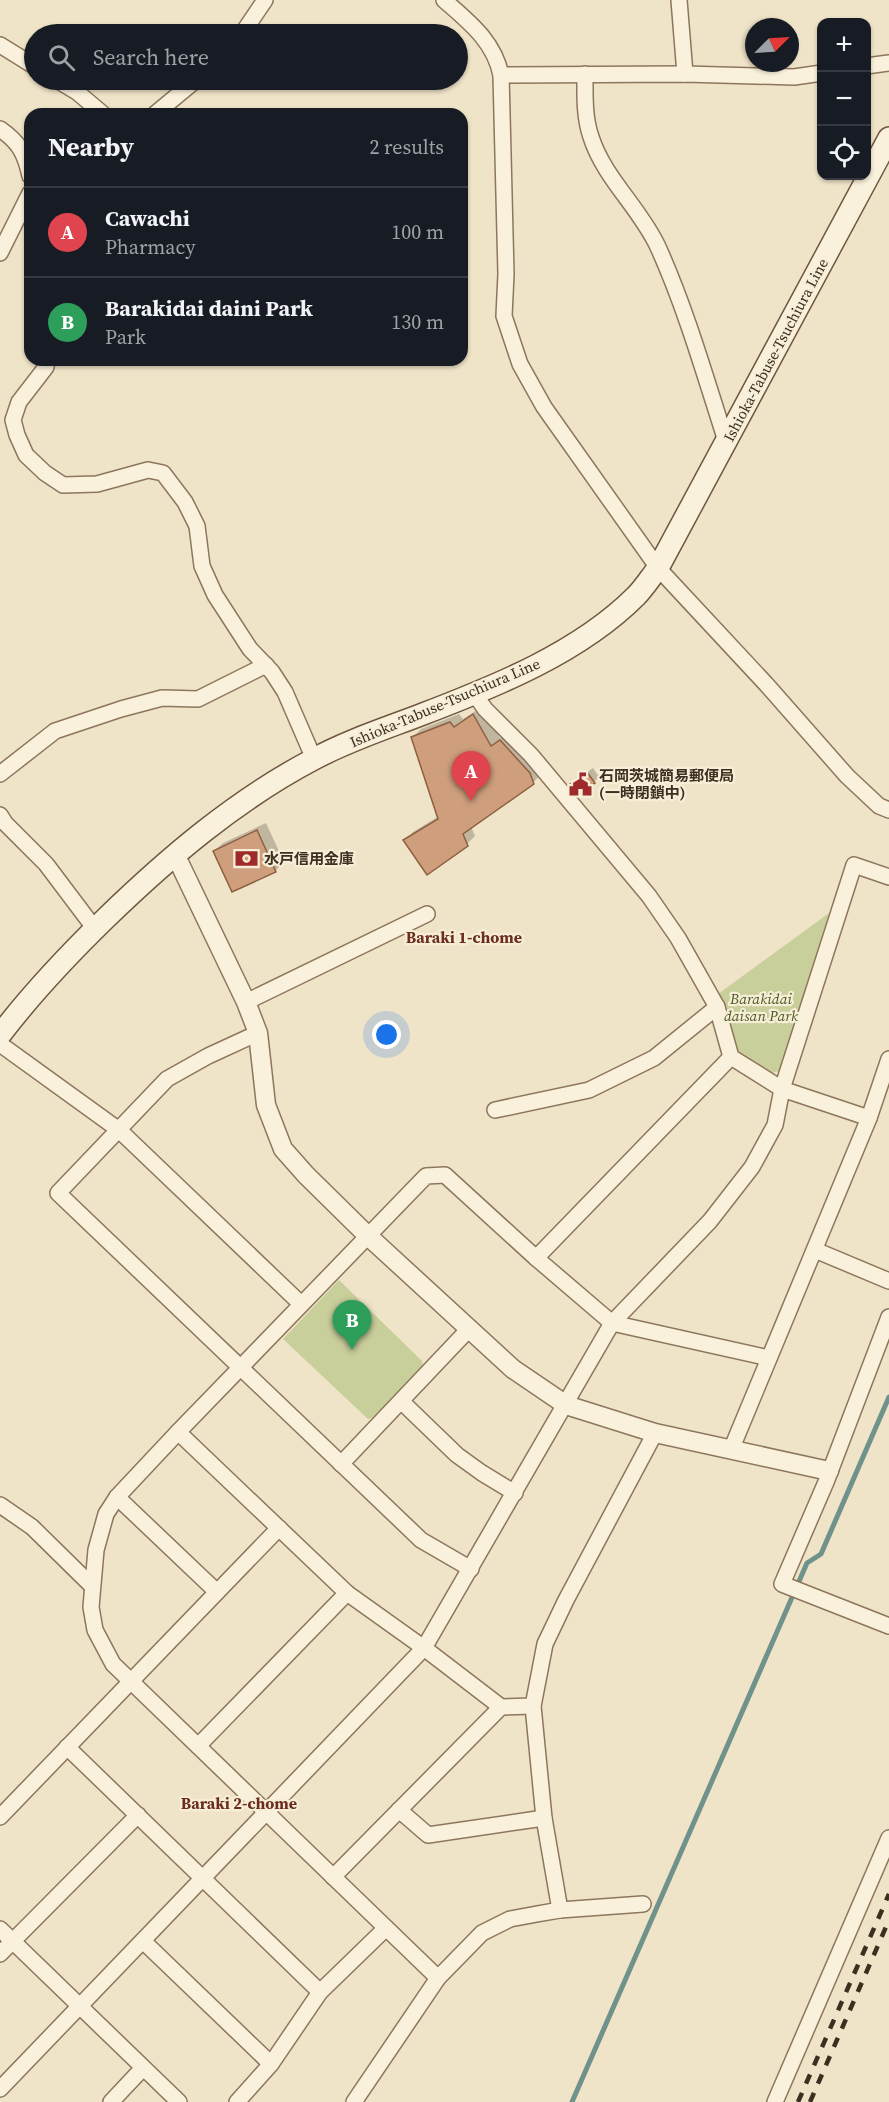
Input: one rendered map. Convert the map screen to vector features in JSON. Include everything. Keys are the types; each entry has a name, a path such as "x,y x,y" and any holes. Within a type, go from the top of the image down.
{"main road":[{"name":"Ishioka-Tabuse-Tsuchiura Line","path":"0,1035 44,982 95,929 175,854 215,822 314,759 359,738 543,663 583,637 637,595 658,568 889,138"}],"street":[{"path":"249,24 265,0"},
{"path":"444,0 481,34 498,59 501,75 506,274 504,316 520,364 544,407 658,568 766,684 847,776 879,806 889,810"},
{"path":"679,0 685,74"},
{"path":"0,45 24,60"},
{"path":"871,65 889,63"},
{"path":"585,74 586,120 591,139 604,164 656,243 726,441"},
{"path":"501,75 685,74 794,77 817,74"},
{"path":"74,90 97,108"},
{"path":"162,108 184,90"},
{"path":"0,129 14,139 24,155"},
{"path":"0,253 24,205"},
{"path":"46,366 19,402 13,420 26,455 45,473 63,485 97,484 148,470 163,473 185,502 197,526 202,566 215,595 250,649 266,665 285,692 314,759"},
{"path":"0,774 55,731 121,708 162,698 198,699 266,665"},
{"path":"474,693 485,709 531,755 649,896 678,938 717,1007 731,1057 782,1089 869,1118"},
{"path":"0,816 5,824 46,864 95,929"},
{"path":"175,854 246,1002 258,1033 266,1104 283,1149 306,1175 368,1235 513,1369 566,1405 655,1433 829,1471"},
{"path":"0,2089 424,1648 612,1323 710,1221 752,1167 775,1125 782,1089 854,865 889,877"},
{"path":"246,1002 427,914"},
{"path":"495,1110 590,1090 654,1058 717,1007"},
{"path":"258,1033 208,1056 167,1079 58,1193 421,1540 471,1569"},
{"path":"0,1044 119,1130 301,1304"},
{"path":"536,1258 731,1057"},
{"path":"731,1450 869,1118 889,1059"},
{"path":"438,1978 113,1664 95,1630 91,1607 96,1550 106,1514 117,1497 178,1432 426,1176 445,1175 612,1323 769,1358"},
{"path":"814,1250 889,1281"},
{"path":"889,1317 782,1584 889,1626"},
{"path":"341,1464 469,1329"},
{"path":"401,1401 457,1455 515,1493"},
{"path":"178,1432 347,1593 501,1707 533,1706"},
{"path":"560,1910 544,1818 533,1706 545,1644 655,1433"},
{"path":"117,1497 217,1592"},
{"path":"0,1505 32,1527 92,1586"},
{"path":"3,1808 68,1747 279,1528"},
{"path":"198,1746 347,1593"},
{"path":"333,1878 501,1707"},
{"path":"68,1747 320,1992"},
{"path":"399,1810 428,1835 544,1818"},
{"path":"0,1954 138,1815"},
{"path":"775,2102 889,1838"},
{"path":"354,2102 438,1978 482,1933 510,1919 560,1910 643,1904"},
{"path":"237,2102 271,2064 320,1992 386,1928"},
{"path":"0,1929 179,2102"},
{"path":"143,1941 271,2064"},
{"path":"111,2102 143,2068"}],"green space":[{"name":"Barakidai daisan Park","path":"829,913 780,1071 772,1073 737,1052 718,994"},
{"path":"339,1280 422,1361 423,1365 372,1418 368,1419 283,1339"}],"building":[{"path":"473,714 491,746 500,740 530,773 534,784 463,834 468,846 427,875 403,840 438,819 411,737 450,722 454,727"},
{"name":"石岡茨城簡易郵便局 (一時閉鎖中)","path":"587,772 595,783 578,796 569,785"},
{"path":"257,830 276,872 232,892 213,851"}],"waterway":[{"path":"572,2102 807,1563 821,1554 889,1397"}],"railway":[{"path":"798,2102 889,1894"},
{"path":"810,2102 889,1920"}],"place":[{"name":"石岡茨城簡易郵便局 (一時閉鎖中)","path":"581,785"},
{"name":"Cawachi","path":"471,801"},
{"name":"水戸信用金庫","path":"246,859"},
{"name":"Barakidai daini Park","path":"352,1350"}],"district":[{"name":"Baraki 1-chome","path":"464,937"},
{"name":"Baraki 2-chome","path":"239,1803"}]}
